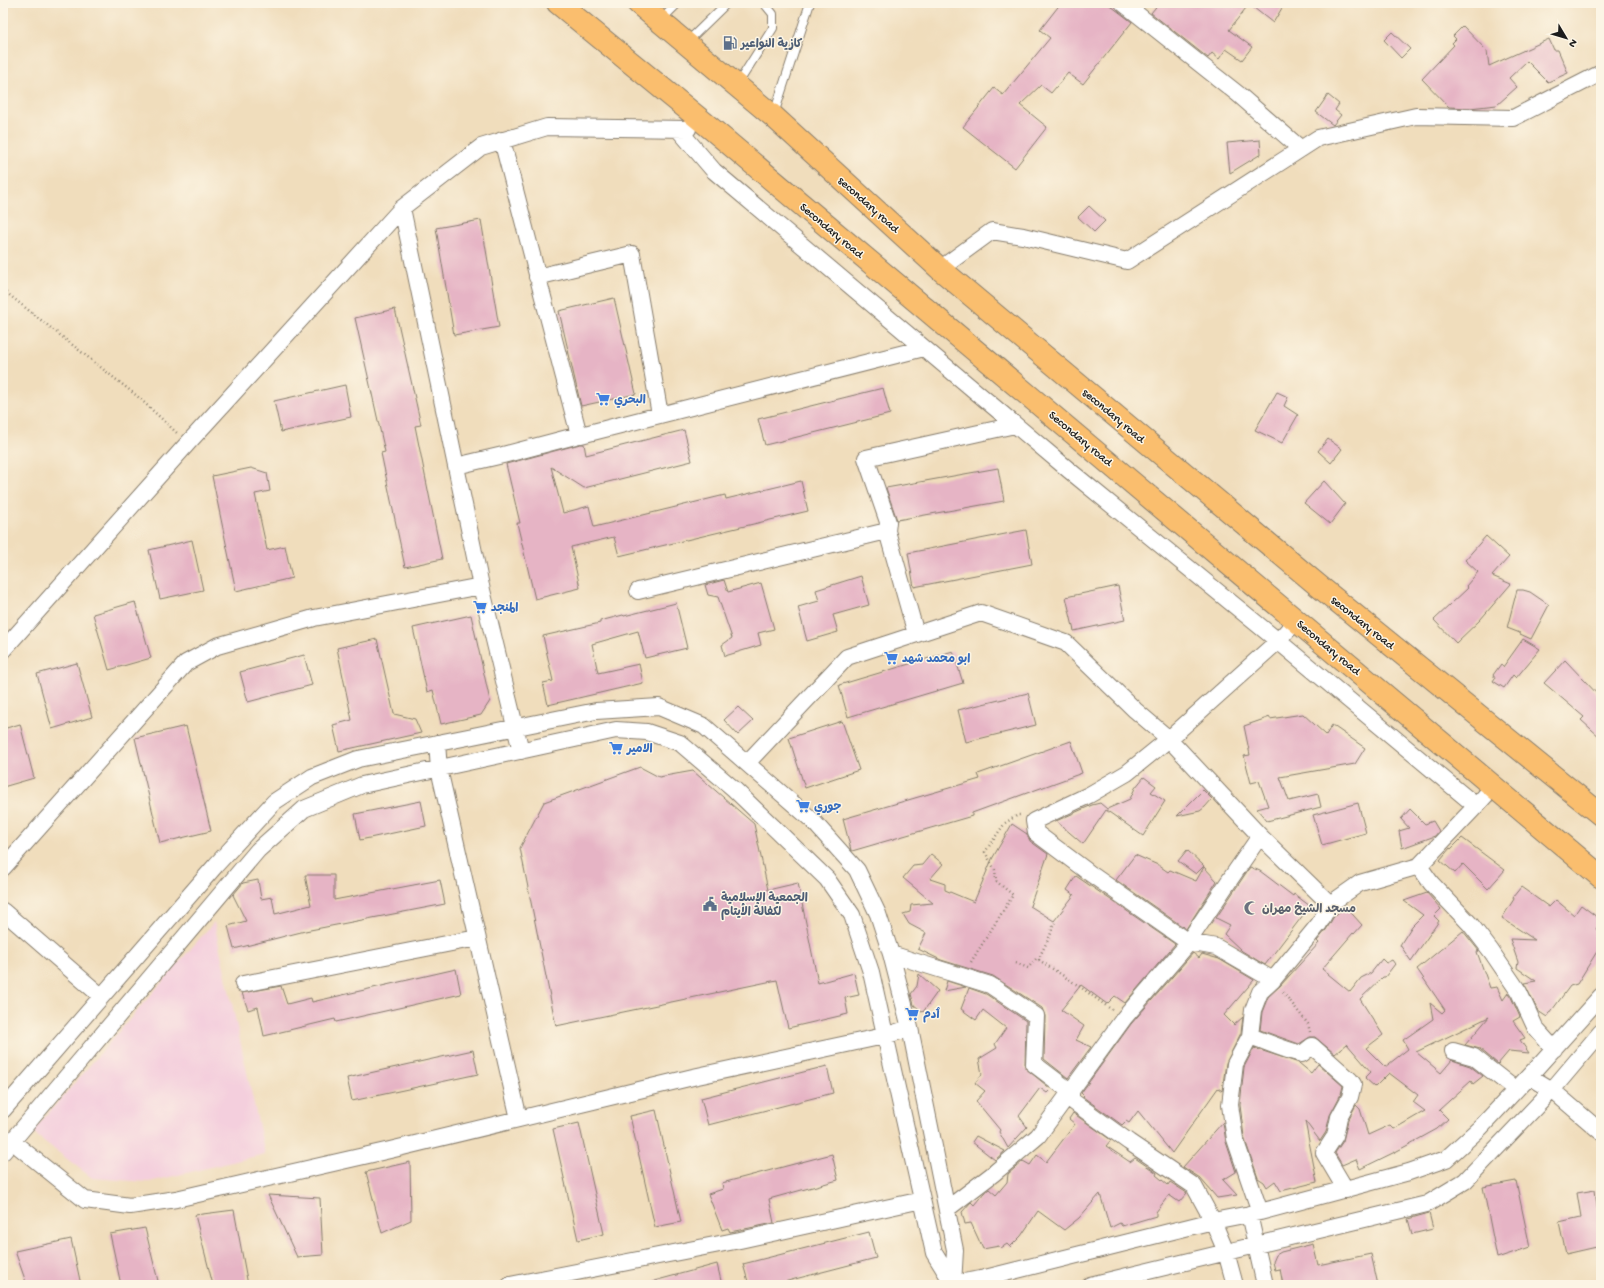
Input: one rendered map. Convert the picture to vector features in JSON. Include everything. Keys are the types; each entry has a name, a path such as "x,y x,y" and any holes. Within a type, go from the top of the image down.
{"main road":[{"name":"Secondary road","path":"558,3 713,130 1601,876"},
{"name":"secondary road","path":"638,3 773,116 940,269 1320,586 1601,815"}],"street":[{"path":"1123,3 1238,94 1301,149"},
{"path":"940,269 992,231 1024,236 1127,261 1318,138 1416,116 1513,118 1601,74"},
{"path":"3,650 188,442 402,208 481,147 548,127 678,128 713,130"},
{"path":"678,128 714,171 1015,425 1476,806"},
{"path":"502,140 578,435"},
{"path":"402,208 481,586 521,751"},
{"path":"537,277 632,254 660,415"},
{"path":"456,466 924,348"},
{"path":"916,634 887,531 888,522 866,458 1015,425"},
{"path":"638,591 887,531"},
{"path":"3,868 186,663 217,646 314,618 481,586"},
{"path":"747,763 847,657 981,613 1066,643 1135,710 1169,739 1260,836 1330,904"},
{"path":"1273,980 1216,947 1188,942 1088,872 1036,833 1034,822 1089,795 1127,773 1169,739 1278,641 1297,620"},
{"path":"3,1110 216,865 274,802 312,777 358,759 515,727 596,711 659,707 704,726 812,820 857,870 878,914 891,954 910,1028 955,1250 951,1285"},
{"path":"910,1028 884,1036 693,1077 176,1199 130,1206 86,1200 8,1147 258,850 304,809 362,785 616,730 647,732 680,743 734,789 827,879 852,915 871,972 884,1036 934,1253 951,1285"},
{"path":"437,743 439,769 519,1119"},
{"path":"1265,1285 1257,1245 1255,1213 1235,1139 1230,1105 1235,1064 1250,1036 1253,1010 1260,992 1273,980 1319,924 1330,904 1360,883 1418,866 1494,786"},
{"path":"947,1209 1038,1136 1124,1018 1188,942 1260,836"},
{"path":"1418,866 1431,884 1471,925 1491,951 1519,992 1536,1029 1554,1049"},
{"path":"3,911 101,996"},
{"path":"243,984 477,938"},
{"path":"891,954 990,985 1036,1016 1034,1064 1071,1092"},
{"path":"951,1285 1346,1190 1409,1172 1446,1159 1481,1127 1530,1076 1601,996"},
{"path":"1090,1285 1427,1204 1465,1182 1552,1090 1601,1032"},
{"path":"1250,1036 1286,1050 1302,1054 1312,1046 1353,1084 1350,1097 1339,1117 1335,1136 1324,1154 1346,1190"},
{"path":"1453,1051 1474,1058 1516,1090"},
{"path":"1530,1076 1552,1090 1601,1132"},
{"path":"1071,1092 1071,1100 1194,1186 1213,1221 1226,1252 1235,1285"},
{"path":"510,1285 733,1241 922,1200"}],"lane":[{"path":"660,21 678,3"},
{"path":"686,44 727,3"},
{"path":"736,86 773,28 773,14 764,3"},
{"path":"773,116 810,3"}],"path":[{"path":"3,290 137,396 188,442"},
{"path":"963,977 1013,896 996,881 995,870 984,852 1005,823 1018,814 1034,822"},
{"path":"1039,960 1041,951 1052,932 1052,928 1055,923"},
{"path":"1016,963 1028,968 1036,959 1039,960 1124,1018"},
{"path":"1273,980 1308,1024 1312,1046"}],"shaded area":[{"path":"214,922 265,1154 149,1182 92,1178 32,1132"}],"building":[{"path":"1061,3 1107,3 1132,22 1083,84 1068,73 1051,93 1041,85 1020,105 1047,127 1015,168 963,127 994,88 1003,95 1050,38 1040,30"},
{"path":"1159,3 1285,3 1273,23 1249,4 1229,30 1252,47 1242,60 1226,49 1219,59 1212,53 1208,58 1151,13"},
{"path":"1463,26 1487,51 1489,66 1549,39 1554,50 1558,50 1568,73 1548,82 1527,61 1509,78 1517,87 1497,105 1469,108 1449,107 1422,79 1454,45 1452,43 1456,39 1453,36"},
{"path":"1392,32 1410,49 1401,58 1384,40"},
{"path":"1328,95 1339,104 1335,110 1341,115 1333,125 1316,112"},
{"path":"1260,140 1261,154 1230,173 1227,143"},
{"path":"1089,206 1105,221 1094,232 1078,217"},
{"path":"481,220 499,327 454,335 436,228"},
{"path":"614,298 636,394 581,406 559,311"},
{"path":"395,309 421,425 415,426 442,559 405,567 381,453 385,452 355,318"},
{"path":"345,385 351,417 281,432 274,401"},
{"path":"883,388 890,414 765,445 758,419"},
{"path":"1277,392 1288,397 1284,406 1298,415 1282,443 1255,430"},
{"path":"684,430 692,461 584,488 551,467 563,513 589,506 594,527 725,495 726,499 801,481 808,511 619,556 614,537 571,547 580,588 535,599 517,523 520,523 506,464 580,444 584,444 586,455"},
{"path":"1328,439 1342,449 1331,463 1318,451"},
{"path":"251,468 267,473 270,491 255,494 267,550 285,546 292,578 236,591 212,476"},
{"path":"998,468 1004,501 897,520 886,488"},
{"path":"1324,481 1345,504 1330,524 1304,503"},
{"path":"1026,530 1032,564 914,587 908,553"},
{"path":"1486,536 1509,557 1492,576 1511,584 1480,620 1456,643 1434,620 1468,588 1466,586 1478,572 1465,560"},
{"path":"192,540 203,590 160,599 149,550"},
{"path":"861,576 869,605 833,615 838,632 807,641 798,607 819,601 816,590"},
{"path":"724,580 728,592 761,583 774,629 758,633 761,645 725,656 722,645 732,638 718,597 708,595 705,585"},
{"path":"1118,586 1125,620 1074,631 1066,597"},
{"path":"1517,590 1530,592 1549,605 1531,639 1507,628"},
{"path":"135,602 151,658 109,670 93,614"},
{"path":"676,603 687,648 645,658 638,631 592,644 598,673 639,664 643,683 548,705 543,683 553,681 543,636"},
{"path":"471,615 490,701 481,715 441,724 433,690 427,692 413,628"},
{"path":"377,639 394,714 415,719 421,733 339,751 333,725 352,720 337,648"},
{"path":"1523,639 1540,649 1516,678 1513,675 1504,688 1493,681 1495,678 1493,675 1501,664 1503,667"},
{"path":"953,651 963,683 848,717 839,685"},
{"path":"304,655 312,685 248,702 240,672"},
{"path":"1565,660 1601,698 1601,738 1581,720 1584,717 1544,683"},
{"path":"77,663 92,717 52,729 37,674"},
{"path":"1028,693 1036,725 966,742 958,710"},
{"path":"738,707 753,721 738,735 724,720"},
{"path":"1303,714 1326,735 1332,725 1365,748 1355,764 1280,777 1289,801 1318,794 1321,807 1267,821 1257,809 1268,806 1259,781 1251,783 1244,756 1250,755 1244,726 1270,717 1270,719"},
{"path":"842,721 859,770 805,788 789,738"},
{"path":"20,724 34,778 3,787 3,729"},
{"path":"186,726 211,831 160,843 135,738"},
{"path":"1071,741 1082,773 972,813 972,816 852,851 851,850 843,819 980,779 978,774"},
{"path":"640,767 659,777 693,771 754,824 768,890 798,883 818,983 854,973 859,995 845,998 848,1014 788,1028 777,980 556,1026 520,848 544,802"},
{"path":"1144,777 1156,786 1151,792 1165,801 1143,836 1106,810 1083,844 1056,821 1092,805 1100,803 1107,809 1130,799 1135,788"},
{"path":"1203,790 1212,799 1205,807 1200,811 1177,816"},
{"path":"421,801 426,826 360,840 355,814"},
{"path":"1358,803 1366,833 1322,845 1313,815"},
{"path":"1410,809 1425,824 1433,821 1439,831 1435,836 1402,848 1399,831 1409,828 1401,819"},
{"path":"1012,824 1027,834 1030,841 1048,854 1030,906 1054,921 1074,895 1067,890 1076,876 1175,944 1125,1003 1115,996 1107,1004 1081,985 1061,1010 1084,1026 1076,1040 1091,1047 1068,1078 1044,1059 1045,1016 1042,1008 993,976 941,960 918,949 926,933 909,924 903,914 910,912 911,905 933,903 903,878 913,866 922,865 931,854 943,864 930,879 945,884 945,890 974,902 992,859"},
{"path":"1462,838 1505,870 1488,889 1463,864 1455,873 1440,860 1450,848 1451,849"},
{"path":"1187,850 1204,866 1196,874 1178,861"},
{"path":"1135,855 1158,865 1168,872 1170,870 1196,881 1204,867 1217,881 1186,929 1116,880"},
{"path":"1250,867 1260,871 1293,896 1294,894 1310,906 1265,965 1242,951 1224,934 1230,925 1216,918"},
{"path":"305,875 334,875 334,900 440,880 445,904 305,931 234,949 228,926 246,921 233,895 243,883 258,880 261,899 272,897 275,914 311,905"},
{"path":"1521,887 1549,907 1556,900 1574,915 1581,905 1601,920 1596,929 1601,933 1601,945 1577,984 1570,986 1547,1017 1538,1011 1524,983 1536,981 1517,968 1518,962 1510,939 1535,940 1502,918 1514,899 1513,897"},
{"path":"1427,893 1441,909 1434,916 1439,921 1411,961 1400,945 1412,926 1423,915 1404,901"},
{"path":"1345,906 1362,925 1354,934 1353,933 1322,969 1350,992 1361,978 1371,973 1382,959 1386,963 1392,960 1395,964 1385,977 1383,977 1360,999 1383,1035 1366,1048 1385,1067 1408,1049 1403,1040 1433,1019 1430,1003 1442,1013 1445,1010 1417,969 1463,931 1479,951 1477,952 1490,988 1497,987 1503,1000 1508,993 1511,997 1520,1017 1513,1021 1525,1038 1520,1040 1529,1053 1509,1051 1498,1064 1480,1049 1465,1045 1489,1017 1416,1052 1441,1073 1452,1060 1470,1066 1483,1076 1473,1084 1471,1081 1439,1110 1448,1119 1437,1129 1360,1169 1356,1159 1342,1165 1335,1153 1343,1141 1348,1120 1356,1105 1360,1109 1368,1135 1390,1125 1394,1129 1425,1111 1413,1102 1418,1095 1389,1073 1375,1087 1365,1078 1371,1072 1347,1044 1335,1054 1315,1037 1310,1037 1299,1044 1260,1030 1262,1012 1268,997 1319,943 1317,941 1333,918"},
{"path":"1193,953 1199,958 1202,954 1219,959 1254,980 1224,1015 1234,1025 1243,1017 1241,1033 1226,1063 1222,1091 1218,1088 1172,1153 1138,1111 1129,1123 1126,1121 1122,1125 1083,1097 1084,1096 1081,1093 1131,1024"},
{"path":"456,969 461,994 336,1022 335,1019 264,1036 258,1007 248,1010 242,993 281,986 287,1004 311,998 312,1002"},
{"path":"919,974 938,991 923,1012 914,1005 911,994 917,986"},
{"path":"947,981 966,987 944,991"},
{"path":"969,988 986,994 1026,1021 1025,1068 1051,1089 1047,1093 1040,1088 1019,1116 1027,1127 1008,1148 999,1132 1000,1130 976,1101 985,1091 975,1083 982,1074 979,1059 997,1048 995,1044 1006,1028 983,1010 976,1020 961,1009"},
{"path":"1254,1048 1299,1063 1311,1073 1318,1064 1343,1086 1341,1094 1330,1115 1326,1132 1320,1141 1305,1121 1317,1182 1281,1191 1275,1181 1267,1187 1264,1182 1258,1178 1244,1137 1240,1105 1244,1067"},
{"path":"473,1050 478,1074 352,1101 347,1078"},
{"path":"827,1066 833,1093 708,1125 701,1098"},
{"path":"656,1110 681,1222 655,1227 630,1116"},
{"path":"1073,1113 1111,1140 1106,1146 1130,1162 1135,1158 1157,1173 1156,1175 1168,1185 1170,1182 1187,1193 1179,1202 1169,1195 1156,1212 1156,1216 1122,1226 1120,1223 1110,1228 1100,1194 1079,1218 1064,1230 1038,1211 1021,1236 1010,1247 1007,1244 1001,1248 999,1246 983,1249 971,1223 965,1224 962,1212 971,1202 974,1205 989,1189 996,1195 1007,1182 1008,1174 1023,1161 1030,1165 1037,1155 1046,1162 1075,1124 1069,1119"},
{"path":"1223,1122 1226,1142 1236,1172 1223,1180 1237,1195 1217,1198 1200,1178 1183,1167"},
{"path":"579,1123 604,1234 578,1240 553,1129"},
{"path":"976,1136 1005,1151 995,1160 972,1142"},
{"path":"832,1154 838,1180 769,1199 774,1223 730,1232 728,1228 722,1230 708,1194 723,1189 722,1183"},
{"path":"410,1162 411,1220 382,1233 366,1172"},
{"path":"1516,1181 1530,1247 1497,1258 1483,1187"},
{"path":"1595,1190 1598,1213 1601,1213 1601,1246 1566,1254 1559,1222 1581,1217 1577,1193"},
{"path":"268,1195 320,1198 323,1255 297,1257"},
{"path":"234,1210 248,1285 213,1285 195,1215"},
{"path":"1429,1213 1433,1229 1412,1234 1408,1219"},
{"path":"145,1228 159,1285 121,1285 110,1234"},
{"path":"869,1232 876,1258 772,1285 749,1285 743,1264"},
{"path":"71,1239 81,1285 27,1285 15,1251"},
{"path":"1313,1244 1318,1265 1371,1254 1378,1285 1283,1285 1280,1269 1275,1270 1273,1262 1276,1255 1281,1252"},
{"path":"717,1264 722,1285 655,1285 654,1281"}],"place":[{"name":"كازية النواعير","path":"730,43"},
{"name":"البحري","path":"603,399"},
{"name":"المنجد","path":"480,607"},
{"name":"ابو محمد شهد","path":"891,658"},
{"name":"الامير","path":"616,748"},
{"name":"جوري","path":"803,806"},
{"name":"الجمعية الإسلامية لكفالة الأيتام","path":"710,904"},
{"name":"مسجد الشيخ مهران","path":"1251,908"},
{"name":"ٱدم","path":"912,1014"}]}
